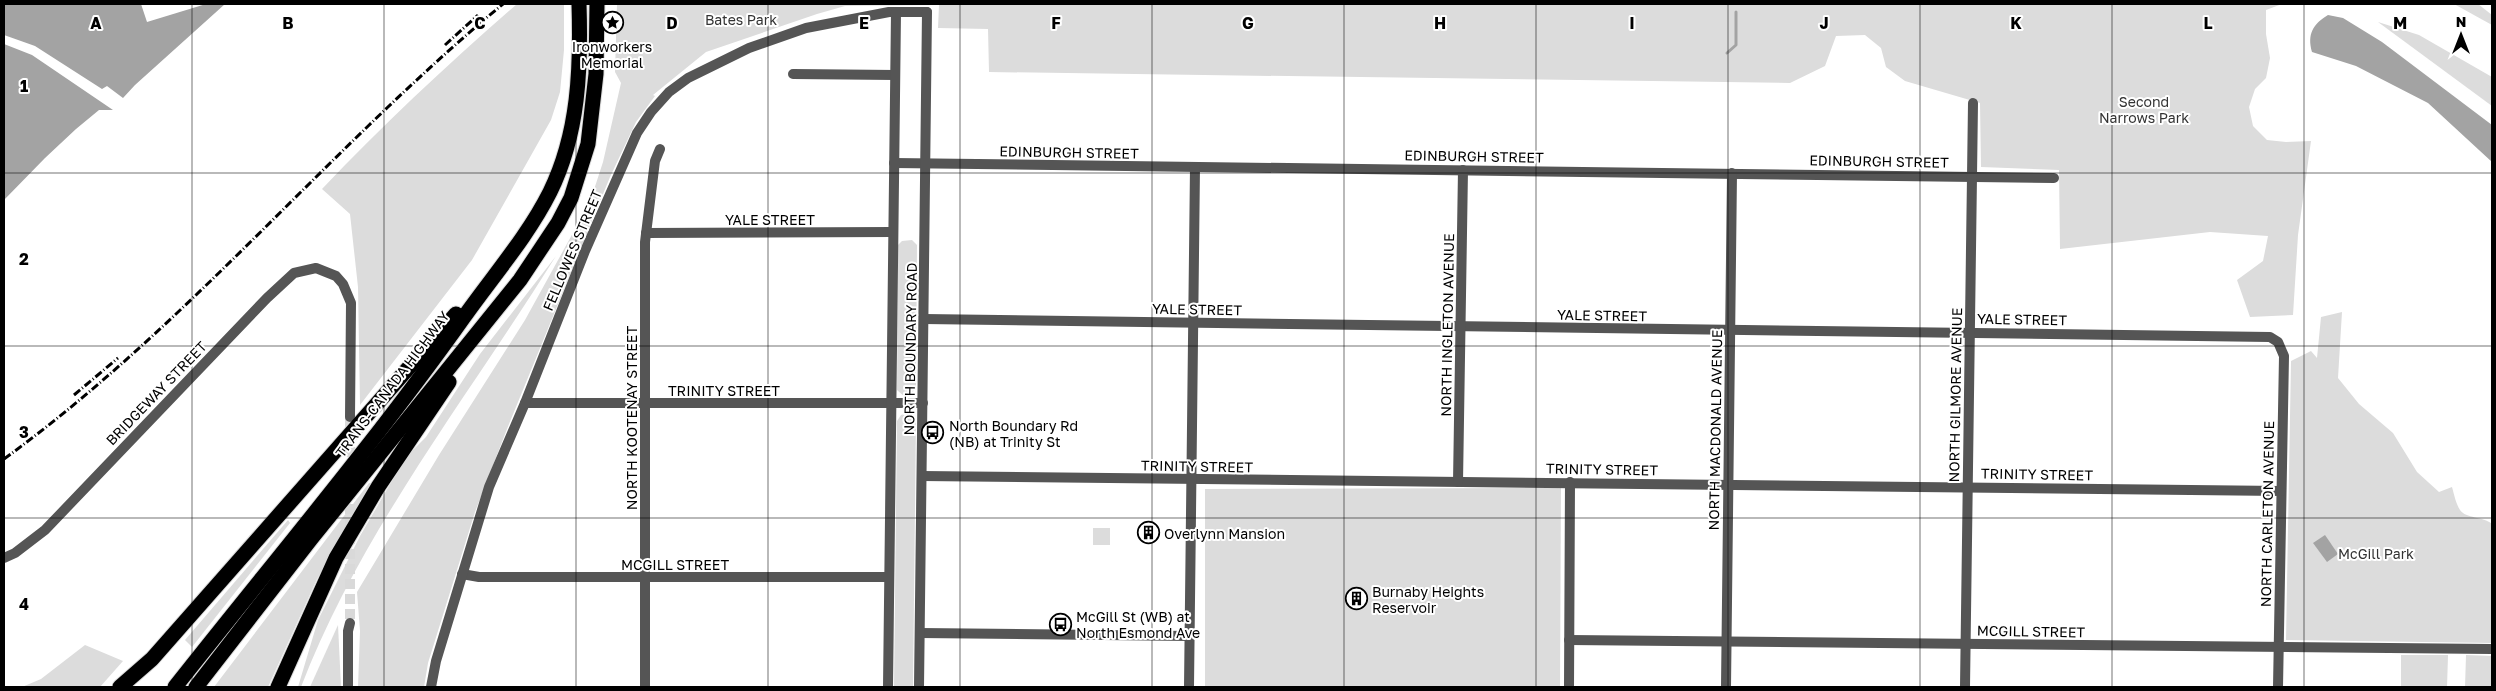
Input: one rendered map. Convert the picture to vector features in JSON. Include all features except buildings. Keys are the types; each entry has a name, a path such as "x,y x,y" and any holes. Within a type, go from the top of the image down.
{"highway":[{"name":"TRANS-CANADA HIGHWAY","path":"175,687 419,380 533,220 550,191 569,139 580,73 579,4"},
{"path":"278,687 310,612 353,528 424,418 558,223 574,190 588,144 596,74 597,4"},
{"path":"133,687 152,659 419,354 500,267"},
{"path":"196,687 396,432 520,280"},
{"path":"120,687 152,659"}],"street":[{"name":"FELLOWES STREET","path":"431,687 436,661 489,487 525,403 585,251 637,133 660,101 688,78 749,48 806,28 896,12 927,12"},
{"name":"NORTH BOUNDARY ROAD","path":"888,687 896,12"},
{"name":"NORTH BOUNDARY ROAD","path":"919,687 927,12"},
{"path":"793,74 895,75"},
{"name":"NORTH GILMORE AVENUE","path":"1965,687 1973,103"},
{"name":"NORTH KOOTENAY STREET","path":"645,687 644,404 646,234 655,161 660,150"},
{"name":"EDINBURGH STREET","path":"894,163 2054,178"},
{"path":"1189,687 1195,167"},
{"name":"NORTH INGLETON AVENUE","path":"1458,482 1463,170"},
{"name":"NORTH MACDONALD AVENUE","path":"1726,687 1732,173"},
{"name":"YALE STREET","path":"646,234 893,232"},
{"name":"BRIDGEWAY STREET","path":"4,558 15,553 45,530 254,312 294,273 316,268 336,276 343,284 350,303 350,417"},
{"name":"YALE STREET","path":"924,319 2260,336 2270,337 2278,342"},
{"name":"NORTH CARLETON AVENUE","path":"2278,342 2284,356 2278,687"},
{"name":"TRINITY STREET","path":"525,403 923,403"},
{"name":"TRINITY STREET","path":"922,476 2281,490"},
{"path":"1568,687 1570,482"},
{"name":"MCGILL STREET","path":"462,574 474,577 889,577"},
{"path":"348,687 350,623"},
{"path":"920,633 1190,636"},
{"name":"MCGILL STREET","path":"1569,640 2492,649"}],"green space":[{"path":"517,4 564,4 564,50 560,92 551,120 472,260 360,405 358,287 350,214 322,189 417,94"},
{"name":"Second Narrows Park","path":"617,4 2282,4 2266,10 2266,34 2270,58 2266,78 2255,89 2249,107 2253,126 2267,140 2286,142 2311,141 2298,235 2293,315 2250,317 2237,280 2263,261 2268,236 2210,232 2060,249 2059,170 1981,167 1980,103 1905,81 1886,67 1881,48 1865,35 1836,36 1825,66 1790,83 989,72 988,29 938,28 939,5 845,6 706,52 653,95 655,96 636,122 610,177 507,429 475,512 428,663 424,687 358,687 360,631 357,592 439,455 525,320 590,202 603,162 621,83 615,72"},
{"path":"2454,4 2478,4 2492,15 2492,25"},
{"path":"2378,22 2419,35 2492,77 2492,106"},
{"path":"912,240 917,245 916,385 913,392 905,397 897,390 898,245 902,241"},
{"path":"556,256 385,519 326,629 301,687 298,687 318,620 360,536 389,486 407,456 426,437 480,354"},
{"name":"McGill Park","path":"2342,312 2338,378 2359,404 2393,433 2417,472 2439,492 2452,487 2457,505 2463,513 2492,524 2492,643 2286,640 2291,361 2311,351 2317,358 2321,317"},
{"path":"908,413 916,420 913,687 894,687 897,421 901,415"},
{"path":"369,483 373,484 317,579 268,687 214,687"},
{"path":"1561,488 1560,687 1205,687 1205,489"},
{"path":"288,520 290,523 192,647 185,640"},
{"path":"1093,528 1110,528 1110,545 1093,545"},
{"path":"338,625 341,687 310,687"},
{"path":"85,645 123,661 100,687 22,687 41,679"},
{"path":"2401,655 2448,655 2447,687 2401,687"},
{"path":"2466,655 2492,656 2492,687 2465,687"}],"shaded area":[{"path":"4,4 234,4 205,27 114,113 101,113 41,166 4,204"},
{"path":"2328,15 2343,18 2382,42 2492,125 2492,162 2428,103 2356,66 2312,52 2310,40 2312,30 2318,22"},
{"path":"2325,535 2338,554 2327,562 2313,543"}],"pier":[{"path":"141,4 206,4 147,22"},
{"path":"225,4 237,4 205,29 180,60 118,113 101,116 94,122 53,161 36,173 4,207 4,200 76,129 99,110 113,110 32,55 4,44 4,35 35,46 102,89 107,86 123,98"}],"waterway":[{"path":"1727,53 1736,45 1736,12"}],"tunnel":[{"path":"350,417 350,470"},
{"path":"350,489 350,623"}],"railway":[{"path":"4,459 71,407 135,352 196,295 377,117 439,59 503,4"},
{"path":"445,45 478,15"},
{"path":"74,395 118,358"}],"place":[{"name":"Ironworkers Memorial","path":"612,23"},
{"name":"North Boundary Rd (NB) at Trinity St","path":"933,433"},
{"name":"Overlynn Mansion","path":"1148,533"},
{"name":"Burnaby Heights Reservoir","path":"1356,599"},
{"name":"McGill St (WB) at North Esmond Ave","path":"1060,624"}],"park label":[{"name":"Bates Park","path":"741,19"}]}
